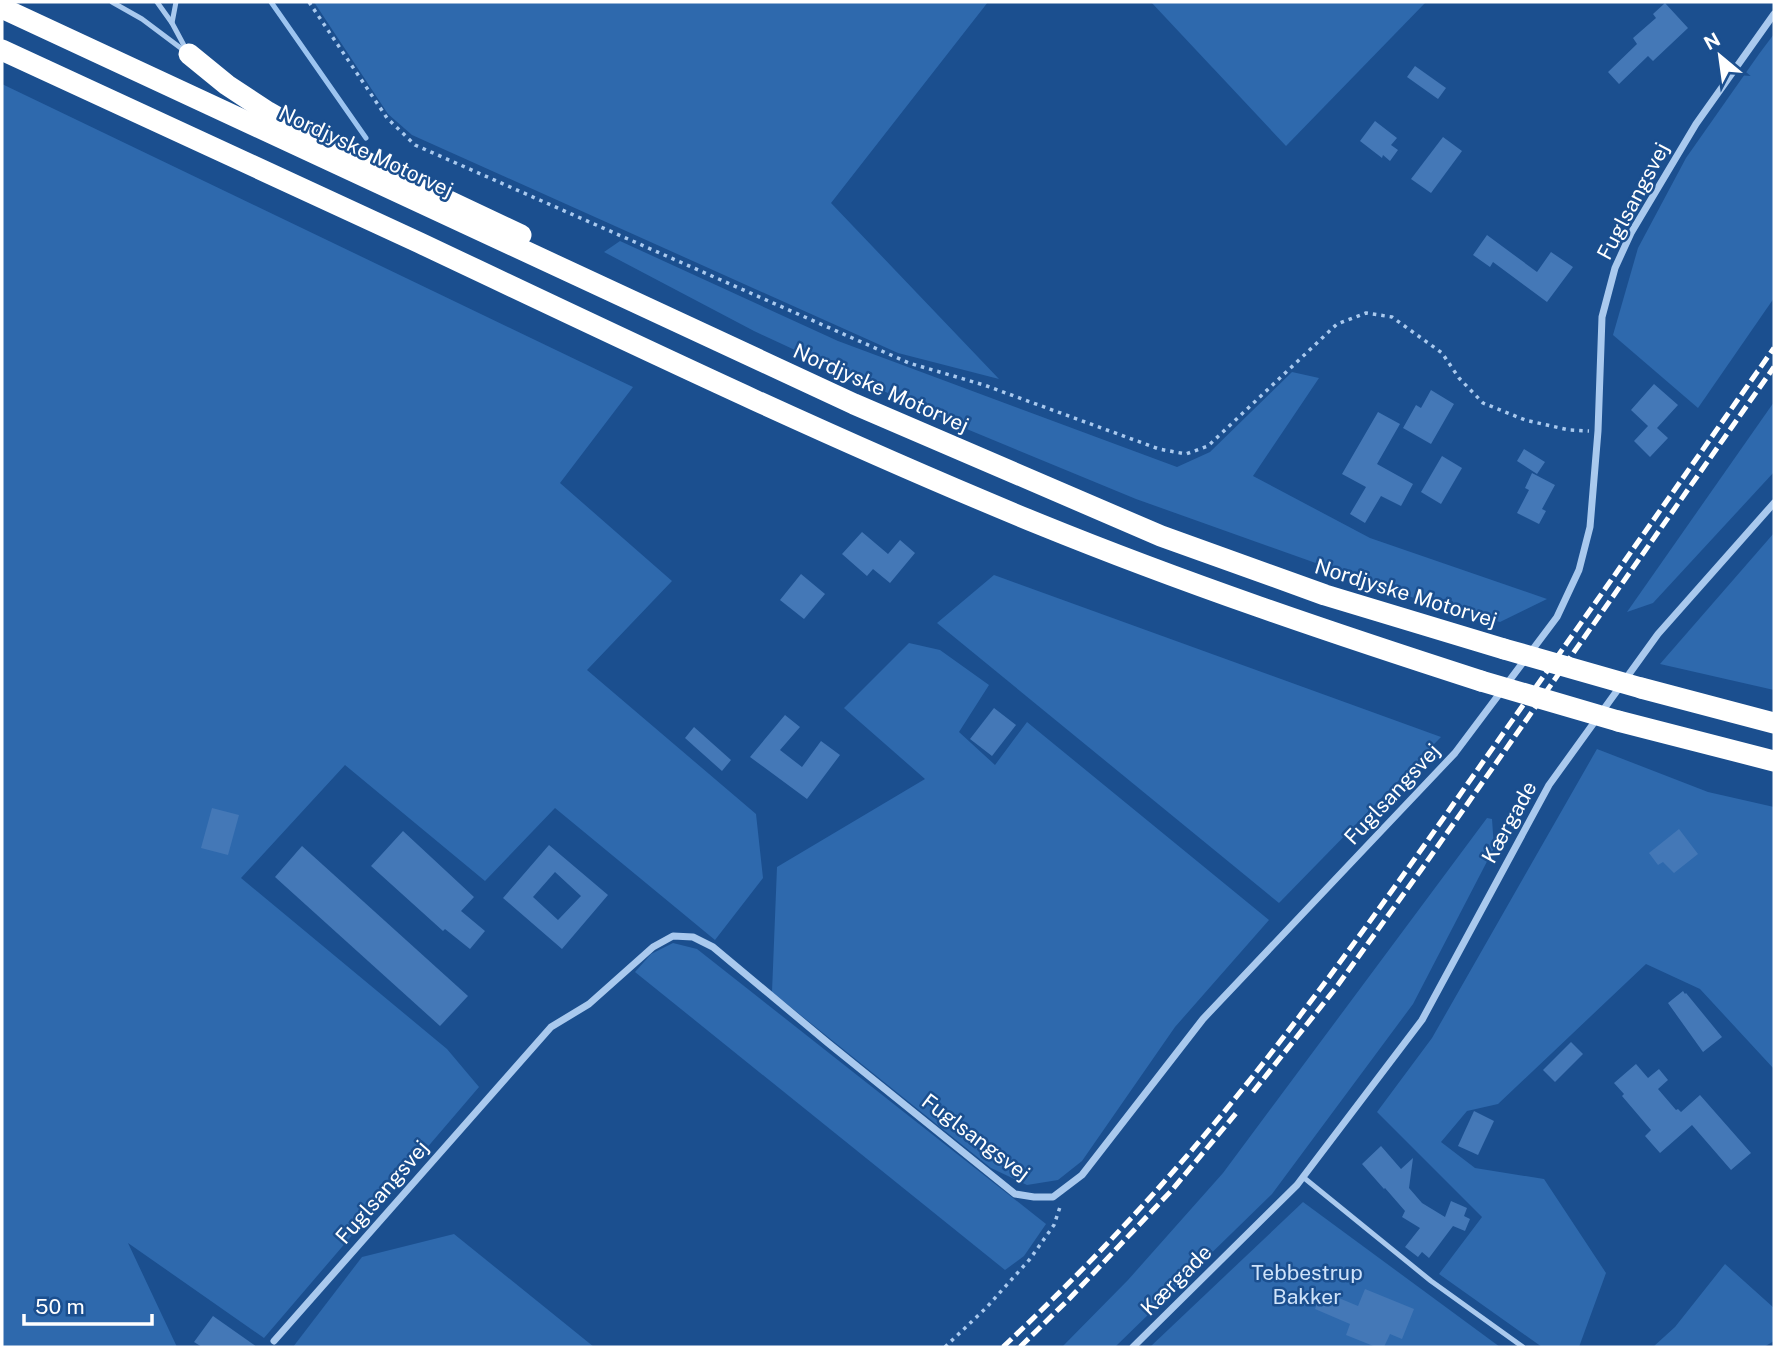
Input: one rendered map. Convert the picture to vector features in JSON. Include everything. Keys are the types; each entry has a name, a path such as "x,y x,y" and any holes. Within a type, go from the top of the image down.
{"highway":[{"name":"Nordjyske Motorvej","path":"2,8 854,404 1161,536 1325,595 1504,649 1774,723"},
{"path":"2,50 738,393 1028,519 1189,582 1370,645 1618,721 1774,761"},
{"path":"189,54 237,92 305,133 493,221 854,404"},
{"path":"2,63 230,156"}],"street":[{"name":"Fuglsangsvej","path":"274,1341 551,1027 589,1003 653,947 673,936 693,937 713,947 1015,1194 1053,1197 1082,1175 1203,1019 1455,753 1557,617 1579,570 1590,527 1598,432 1602,317 1615,268 1630,233 1696,124 1774,13"},
{"name":"Kærgade","path":"1133,1347 1288,1195 1303,1177 1422,1020 1549,785 1658,634 1774,503"}],"lane":[{"path":"112,2 142,19 189,54"},
{"path":"157,2 189,54"},
{"path":"172,23 176,2"},
{"path":"1303,1177 1431,1281 1523,1347"}],"path":[{"path":"309,2 387,118 415,145 909,363 984,385 1160,449 1185,454 1208,446 1337,324 1366,313 1392,317 1443,353 1459,379 1483,403 1525,420 1569,430 1598,432"},
{"path":"945,1347 986,1308 1030,1259 1054,1225 1068,1186"}],"green space":[{"path":"314,2 988,2 831,203 999,379 898,353 412,135 388,114"},
{"path":"1151,2 1426,2 1286,146"},
{"path":"1774,34 1774,298 1698,408 1613,335 1638,248 1686,158"},
{"path":"2,84 633,387 560,483 672,581 587,670 756,814 763,878 715,940 555,808 485,881 345,765 241,878 447,1049 479,1087 264,1338 128,1243 177,1347 2,1347"},
{"path":"620,241 838,341 1177,467 1210,452 1292,372 1319,378 1253,476 1370,538 1547,599 1500,622 1414,598 1136,499 957,425 754,331 604,252"},
{"path":"1774,402 1774,472 1653,603 1627,612"},
{"path":"1774,533 1774,690 1660,664"},
{"path":"994,575 1441,737 1279,903 937,623"},
{"path":"909,643 940,650 989,685 959,732 995,765 1027,722 1269,920 1175,1027 1082,1161 1058,1180 1027,1185 991,1168 772,992 777,867 925,779 844,708"},
{"path":"1597,749 1708,792 1774,807 1774,1069 1700,989 1646,964 1498,1104 1467,1111 1441,1142 1475,1168 1544,1179 1606,1273 1579,1347 1542,1347 1439,1274 1482,1217 1377,1112 1432,1038"},
{"path":"1487,818 1492,819 1494,848 1413,1004 1272,1194 1115,1347 1062,1347 1128,1280 1223,1173"},
{"path":"673,943 697,949 1046,1224 1024,1256 1005,1270 635,972 651,954"},
{"name":"Tebbestrup Bakker","path":"1303,1202 1500,1347 1150,1347"},
{"path":"454,1234 594,1347 293,1347 362,1257"},
{"path":"1725,1264 1774,1308 1774,1341 1764,1347 1653,1347 1675,1327"}],"building":[{"path":"1665,3 1688,28 1653,61 1648,56 1619,84 1608,72 1637,44 1633,38 1656,18 1653,14"},
{"path":"1415,66 1446,88 1438,99 1407,77"},
{"path":"1375,121 1397,138 1391,145 1398,150 1390,161 1360,141"},
{"path":"1443,137 1462,151 1431,193 1411,179"},
{"path":"1487,235 1537,272 1551,252 1573,267 1547,302 1493,262 1490,267 1473,255"},
{"path":"1654,384 1678,405 1657,428 1668,438 1650,457 1634,441 1648,426 1631,410"},
{"path":"1431,390 1454,404 1431,444 1403,428 1416,405 1421,408"},
{"path":"1378,412 1400,424 1377,464 1413,484 1401,506 1381,496 1365,523 1350,514 1366,487 1342,474"},
{"path":"1524,449 1545,462 1537,474 1517,461"},
{"path":"1442,456 1462,468 1441,504 1421,492"},
{"path":"1532,473 1555,485 1542,509 1546,511 1539,524 1517,513 1529,490 1525,488"},
{"path":"862,532 888,554 900,540 915,553 890,583 873,569 867,576 842,554"},
{"path":"801,574 825,594 804,619 780,600"},
{"path":"994,708 1016,725 992,756 970,739"},
{"path":"785,715 800,727 780,750 802,767 821,741 840,755 807,799 750,757"},
{"path":"694,727 731,760 722,771 685,738"},
{"path":"212,808 239,815 228,855 201,848"},
{"path":"1679,829 1698,854 1674,873 1663,862 1658,865 1649,853"},
{"path":"403,831 474,897 461,911 485,931 470,949 445,929 443,931 371,866"},
{"path":"549,845 608,895 562,949 503,898","holes":["555,872 581,896 558,920 533,897"]},
{"path":"302,846 468,996 440,1026 275,877"},
{"path":"1683,991 1722,1037 1703,1052 1668,1003"},
{"path":"1571,1042 1583,1054 1555,1082 1543,1070"},
{"path":"1636,1064 1648,1078 1659,1069 1668,1080 1658,1089 1676,1110 1681,1112 1700,1095 1751,1153 1731,1170 1692,1125 1660,1153 1645,1136 1651,1130 1614,1083"},
{"path":"1474,1111 1494,1121 1478,1155 1458,1146"},
{"path":"1381,1146 1401,1169 1413,1158 1409,1188 1422,1203 1445,1217 1451,1201 1467,1208 1464,1216 1470,1219 1465,1231 1453,1226 1429,1258 1422,1252 1418,1257 1405,1247 1420,1228 1402,1217 1405,1211 1362,1164"},
{"path":"1365,1289 1414,1309 1402,1339 1390,1334 1384,1347 1376,1347 1346,1335 1350,1324 1315,1309 1322,1291 1358,1306"},
{"path":"213,1316 257,1347 202,1347 194,1342"}],"waterway":[{"path":"271,2 366,138"}],"railway":[{"path":"1003,1347 1095,1257 1153,1194 1270,1055 1395,887 1774,348"},
{"path":"1253,1092 1335,989 1421,870 1774,367"},
{"path":"1020,1347 1172,1190 1238,1111"}]}
